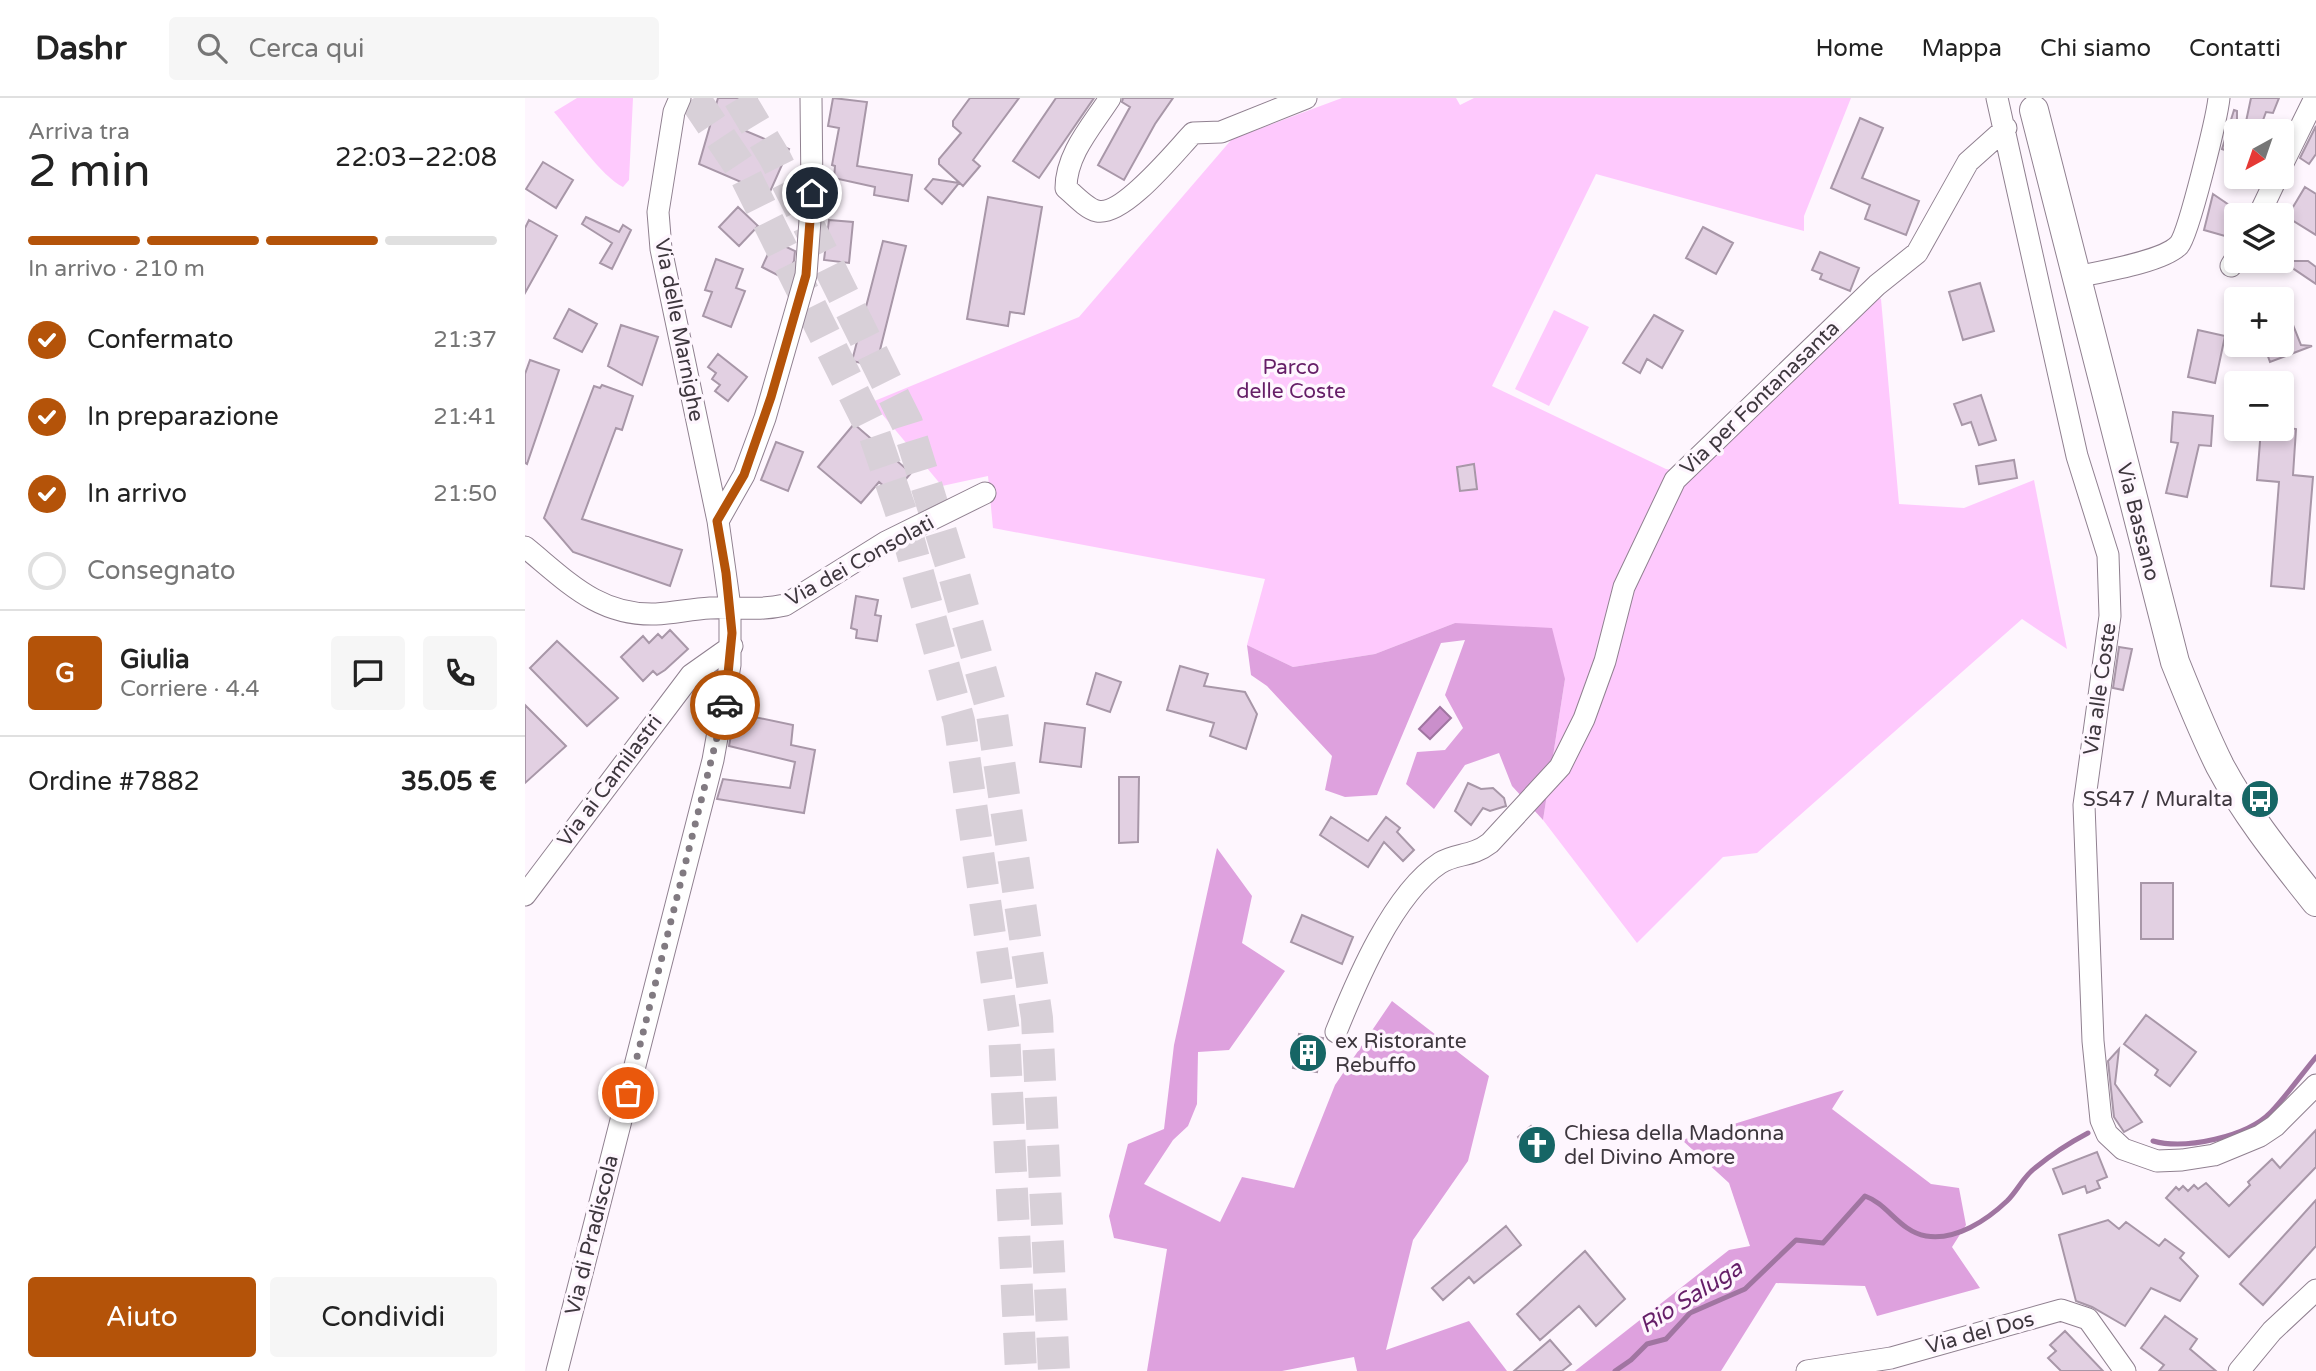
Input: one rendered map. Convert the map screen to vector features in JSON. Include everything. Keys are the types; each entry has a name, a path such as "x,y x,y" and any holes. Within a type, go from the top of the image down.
{"main road":[{"name":"Via Bassano","path":"2034,110 2175,662 2196,715 2239,799 2316,901"}],"street":[{"name":"Via delle Marnighe","path":"680,98 674,112 658,212 661,249 717,521 730,607"},
{"path":"717,521 744,475 765,418 806,275 812,193 811,98"},
{"path":"1111,98 1076,151 1066,172 1066,188 1095,211 1110,211 1136,192 1193,133 1221,132 1305,98"},
{"name":"Via alle Coste","path":"1997,98 2006,128 2077,456 2108,555 2110,616 2084,804 2093,1041 2101,1120 2107,1134 2136,1155 2157,1161 2204,1157 2239,1147 2260,1136 2275,1126 2316,1085"},
{"path":"2076,277 2150,260 2179,245 2189,222 2219,98"},
{"path":"2294,141 2313,102"},
{"name":"Via per Fontanasanta","path":"1336,1032 1352,993 1411,888 1442,861 1478,852 1490,843 1560,767 1584,719 1605,661 1624,587 1675,480 1877,285 1917,253 1968,162 2006,128"},
{"name":"Via dei Consolati","path":"525,547 589,598 606,607 657,614 730,607 758,609 785,605 886,542 985,493"},
{"name":"Via di Pradiscola","path":"557,1371 713,760 725,705 732,646 730,607"},
{"name":"Via ai Camilastri","path":"525,895 691,675 732,646"},
{"path":"2239,1371 2272,1331 2316,1290"},
{"name":"Via del Dos","path":"1807,1371 1891,1358 2061,1310 2088,1319 2125,1371"}],"green space":[{"path":"577,98 633,98 629,180 623,187 596,164 554,112"},
{"name":"Parco delle Coste","path":"1342,98 1456,98 1460,105 1474,98 1851,98 1804,216 1804,231 1596,174 1492,386 1666,469 1696,472 1873,294 1881,299 1899,504 1964,508 2034,480 2067,649 2022,619 1757,853 1723,857 1637,943 1543,820 1565,679 1455,623 1375,654 1293,667 1247,645 1265,579 993,528 988,476 942,486 872,402 1079,317 1232,139"},
{"path":"1554,310 1589,327 1549,406 1515,389"}],"shaded area":[{"path":"1455,623 1552,628 1565,679 1543,820 1512,786 1499,753 1465,765 1434,809 1406,784 1417,752 1445,750 1463,728 1445,695 1465,640 1441,643 1377,795 1345,797 1325,790 1332,756 1267,686 1251,675 1247,645 1293,667 1375,654"},
{"path":"1440,707 1451,718 1430,739 1419,729"},
{"path":"1217,848 1252,896 1242,943 1285,971 1229,1050 1198,1052 1197,1104 1188,1126 1173,1140 1144,1184 1220,1222 1242,1177 1294,1188 1335,1085 1392,1001 1489,1076 1468,1161 1413,1240 1386,1350 1469,1321 1507,1371 1357,1371 1354,1357 1282,1371 1147,1371 1167,1249 1114,1238 1109,1216 1128,1144 1164,1129 1174,1045"},
{"path":"1844,1090 1832,1109 1931,1184 1959,1188 1966,1225 1952,1247 1980,1288 1877,1316 1865,1286 1776,1283 1721,1371 1575,1371 1729,1250 1750,1246 1729,1183 1682,1140"}],"building":[{"path":"718,98 757,98 741,129 789,149 769,194 699,164"},
{"path":"833,98 867,102 857,166 912,175 908,201 874,195 875,187 834,178 835,166 832,165 839,128 828,126"},
{"path":"970,98 1019,98 973,160 980,166 963,186 939,164 939,159 961,133 953,126 953,121"},
{"path":"1056,98 1094,98 1039,178 1013,161"},
{"path":"1123,98 1173,98 1155,124 1124,180 1098,165 1130,107 1122,102"},
{"path":"2251,98 2279,98 2273,113 2266,112 2263,119 2247,119"},
{"path":"2234,110 2237,111 2237,119 2231,119"},
{"path":"1860,118 1883,128 1862,178 1919,201 1906,235 1865,219 1870,205 1831,188"},
{"path":"2316,126 2316,154 2309,164 2300,158"},
{"path":"543,162 573,180 556,208 526,189"},
{"path":"933,179 959,183 942,204 925,189"},
{"path":"2305,187 2316,194 2316,235 2294,221 2294,205"},
{"path":"2213,194 2226,203 2224,203 2224,236 2204,230"},
{"path":"988,197 1042,207 1024,314 1010,312 1008,326 967,319"},
{"path":"738,207 758,226 739,246 719,227"},
{"path":"586,217 619,232 623,225 631,230 612,269 600,263 612,243 582,224"},
{"path":"529,220 557,236 525,293 525,228"},
{"path":"829,220 853,222 849,263 824,260"},
{"path":"1703,227 1733,243 1716,274 1686,258"},
{"path":"774,241 795,251 794,261 785,279 762,267"},
{"path":"883,241 906,246 876,366 852,361"},
{"path":"1820,252 1859,268 1850,291 1820,279 1822,274 1812,270"},
{"path":"716,259 743,269 736,288 745,291 731,327 703,316 712,292 705,290"},
{"path":"2294,261 2308,261 2316,267 2316,284 2294,269"},
{"path":"1980,283 1994,331 1963,340 1949,292"},
{"path":"569,309 597,324 582,352 554,338"},
{"path":"1654,315 1683,331 1662,368 1647,359 1640,373 1623,363"},
{"path":"621,325 658,337 642,385 608,366"},
{"path":"2294,327 2301,345 2312,346 2294,353"},
{"path":"2198,330 2224,336 2215,383 2188,377"},
{"path":"718,354 747,377 728,401 715,391 720,385 712,379 716,373 708,367"},
{"path":"2268,357 2283,357 2270,362"},
{"path":"530,360 559,370 527,464 525,374"},
{"path":"602,385 633,396 622,430 616,428 582,519 682,550 670,586 573,552 544,518 594,386 600,388"},
{"path":"1981,395 1996,440 1979,445 1971,422 1962,425 1954,404"},
{"path":"2173,412 2213,416 2211,446 2199,445 2187,497 2166,493 2178,443 2171,442"},
{"path":"854,424 911,473 893,494 879,482 861,503 818,467"},
{"path":"2296,429 2293,475 2313,477 2304,589 2271,586 2279,482 2257,480 2260,441 2294,441"},
{"path":"776,442 803,452 788,491 761,480"},
{"path":"2014,460 2017,478 1979,484 1976,466"},
{"path":"1474,464 1477,489 1460,491 1457,467"},
{"path":"856,596 878,600 875,615 881,616 877,641 856,638 857,630 851,628"},
{"path":"670,630 688,649 665,670 657,675 653,671 643,681 621,657 643,636 649,643 658,634 662,638"},
{"path":"557,641 618,698 587,726 530,668"},
{"path":"2119,647 2132,649 2123,690 2113,688"},
{"path":"1180,666 1208,674 1204,686 1245,692 1257,714 1246,749 1210,736 1214,723 1167,710"},
{"path":"1096,673 1121,682 1110,712 1087,704"},
{"path":"525,705 566,746 525,783"},
{"path":"735,713 793,725 791,745 815,750 804,813 717,799 723,779 790,788 795,762 729,746"},
{"path":"1045,723 1085,728 1081,767 1040,762"},
{"path":"1119,777 1139,777 1138,842 1119,843"},
{"path":"1468,783 1481,789 1493,788 1504,798 1506,806 1490,811 1483,808 1471,825 1455,811"},
{"path":"1331,817 1368,841 1386,817 1400,828 1397,832 1414,850 1403,861 1384,842 1368,867 1320,835"},
{"path":"2141,883 2173,883 2173,939 2141,939"},
{"path":"1302,915 1353,937 1342,964 1291,942"},
{"path":"2146,1015 2196,1052 2170,1086 2155,1075 2158,1070 2124,1044"},
{"name":"ex Ristorante Rebuffo","path":"1299,1034 1323,1038 1317,1072 1293,1068"},
{"path":"2119,1049 2115,1084 2142,1122 2124,1132 2114,1117 2108,1061"},
{"name":"Chiesa della Madonna del Divino Amore","path":"1531,1126 1538,1135 1548,1140 1552,1152 1539,1163 1528,1155 1518,1137"},
{"path":"2316,1130 2316,1167 2229,1257 2166,1198 2176,1187 2179,1190 2183,1186 2188,1191 2194,1185 2198,1189 2206,1183 2229,1206 2250,1185 2248,1182 2272,1159 2280,1168"},
{"path":"2097,1152 2107,1177 2097,1181 2100,1188 2087,1193 2085,1186 2063,1194 2053,1169"},
{"path":"2316,1200 2316,1246 2263,1305 2240,1284"},
{"path":"2108,1220 2119,1229 2126,1222 2159,1246 2165,1239 2184,1253 2180,1258 2198,1276 2180,1301 2151,1288 2125,1326 2076,1301 2059,1235"},
{"path":"1506,1226 1521,1245 1474,1283 1469,1277 1443,1300 1432,1288"},
{"path":"1585,1251 1625,1299 1596,1326 1579,1306 1540,1340 1517,1314"},
{"path":"2165,1316 2197,1339 2190,1349 2216,1371 2159,1371 2164,1365 2141,1348"},
{"path":"2065,1331 2103,1371 2061,1371 2048,1358 2056,1351 2050,1345"},
{"path":"1550,1340 1571,1364 1562,1371 1514,1371"}],"waterway":[{"name":"Rio Saluga","path":"2153,1141 2182,1144 2198,1142 2232,1135 2247,1128 2271,1112 2316,1057"},
{"name":"Rio Saluga","path":"1615,1371 1647,1344 1666,1339 1690,1313 1745,1289 1796,1240 1823,1243 1865,1196 1917,1233 1937,1237 1960,1232 1990,1215 2007,1201 2035,1168 2088,1133"}],"tunnel":[{"path":"694,98 743,171 875,436 901,512 959,721 1004,1032 1021,1371"},
{"path":"739,98 775,158 907,423 991,707 1037,1018 1054,1371"}],"way so far":[{"path":"628,1093 725,705"}],"place":[{"name":"SS47 / Muralta","path":"2260,799"},
{"name":"ex Ristorante Rebuffo","path":"1308,1053"},
{"name":"Chiesa della Madonna del Divino Amore","path":"1537,1145"}],"route":[{"path":"725,705 732,633 717,521 744,475 765,418 806,275 812,193"}]}
